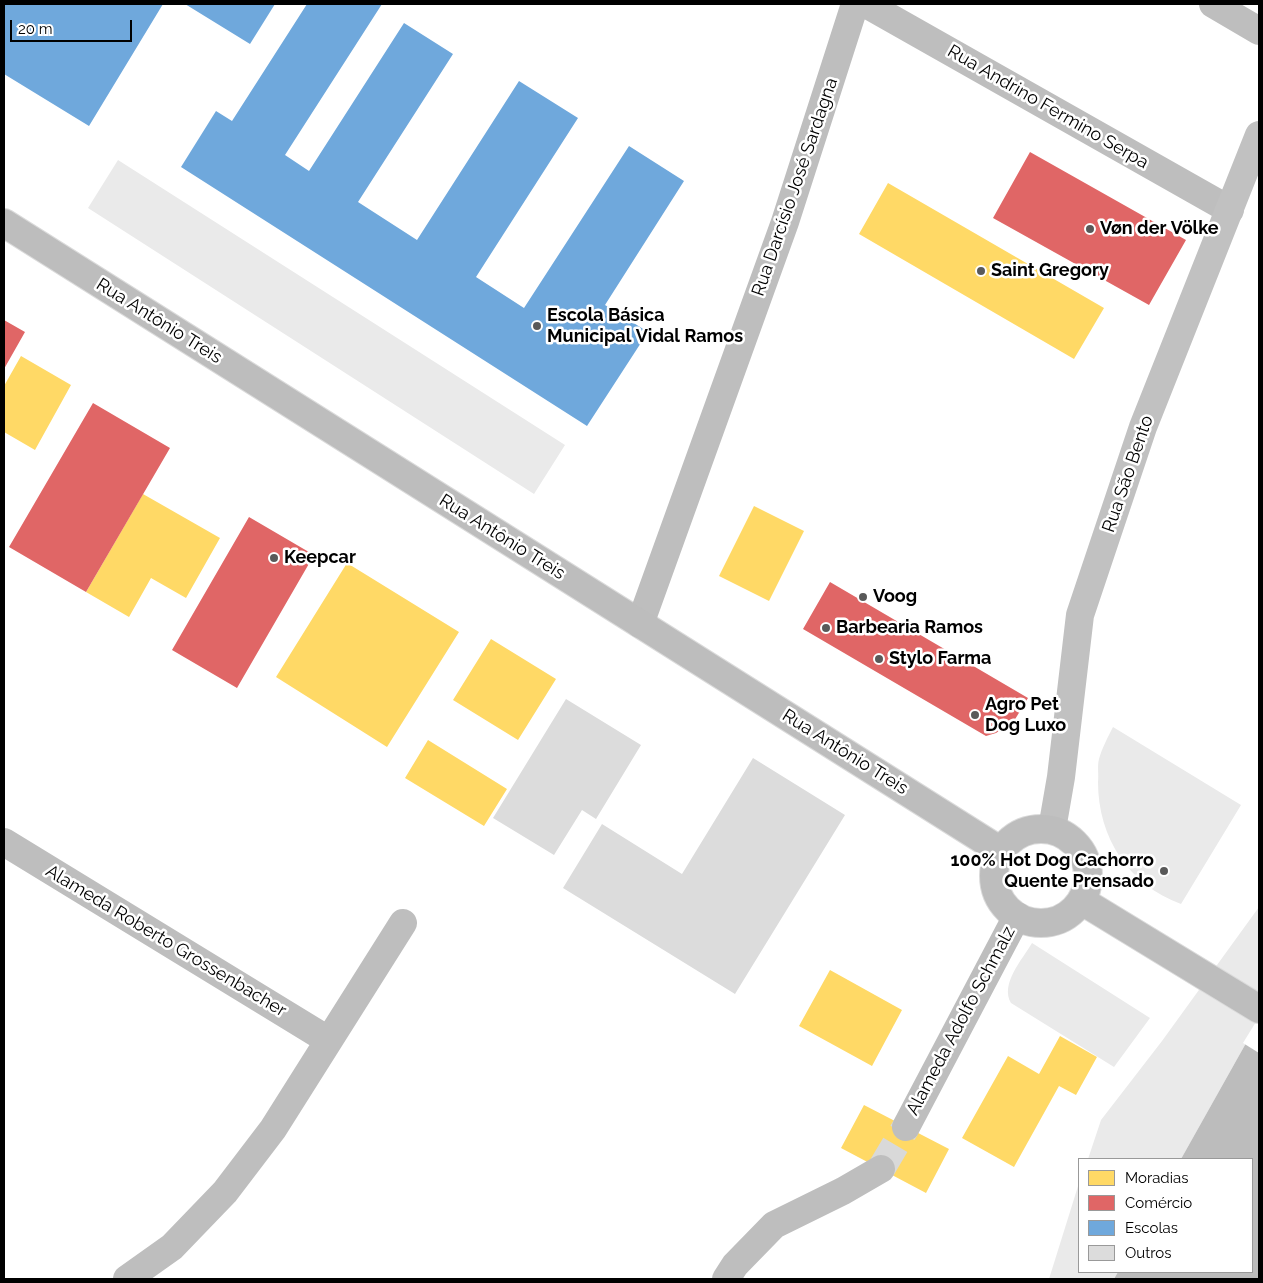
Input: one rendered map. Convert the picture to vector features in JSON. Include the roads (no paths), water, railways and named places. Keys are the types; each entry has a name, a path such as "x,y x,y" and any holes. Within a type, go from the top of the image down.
{"main road":[{"name":"Rua Antônio Treis","path":"4,223 1001,851"},
{"path":"1038,828 1052,829 1066,835 1078,845 1086,858 1088,879 1082,901 1073,912 1060,920 1046,923 1030,922 1017,916 1005,907 997,894 994,879 995,864 1001,851 1011,839 1023,832 1038,828"},
{"path":"1082,901 1259,1009"}],"street":[{"name":"Rua Darcísio José Sardagna","path":"640,624 785,222 855,4"},
{"name":"Rua Andrino Fermino Serpa","path":"866,4 1230,210"},
{"path":"1213,4 1259,31"},
{"name":"Rua São Bento","path":"1052,829 1061,777 1080,615 1143,427 1259,135"},
{"name":"Alameda Roberto Grossenbacher","path":"4,842 328,1040"},
{"name":"Alameda Adolfo Schmalz","path":"906,1127 1017,916"},
{"path":"127,1279 172,1247 225,1192 274,1129 328,1040 404,923"},
{"path":"726,1279 735,1264 774,1225 843,1191 881,1169"}],"tunnel":[{"path":"881,1169 906,1127"}],"place":[{"name":"Vøn der Völke","path":"1090,229"},
{"name":"Saint Gregory","path":"981,271"},
{"name":"Escola Básica Municipal Vidal Ramos","path":"537,326"},
{"name":"Keepcar","path":"274,558"},
{"name":"Voog","path":"863,597"},
{"name":"Barbearia Ramos","path":"826,628"},
{"name":"Stylo Farma","path":"879,659"},
{"name":"Agro Pet Dog Luxo","path":"975,715"},
{"name":"100% Hot Dog Cachorro Quente Prensado","path":"1164,871"}]}
